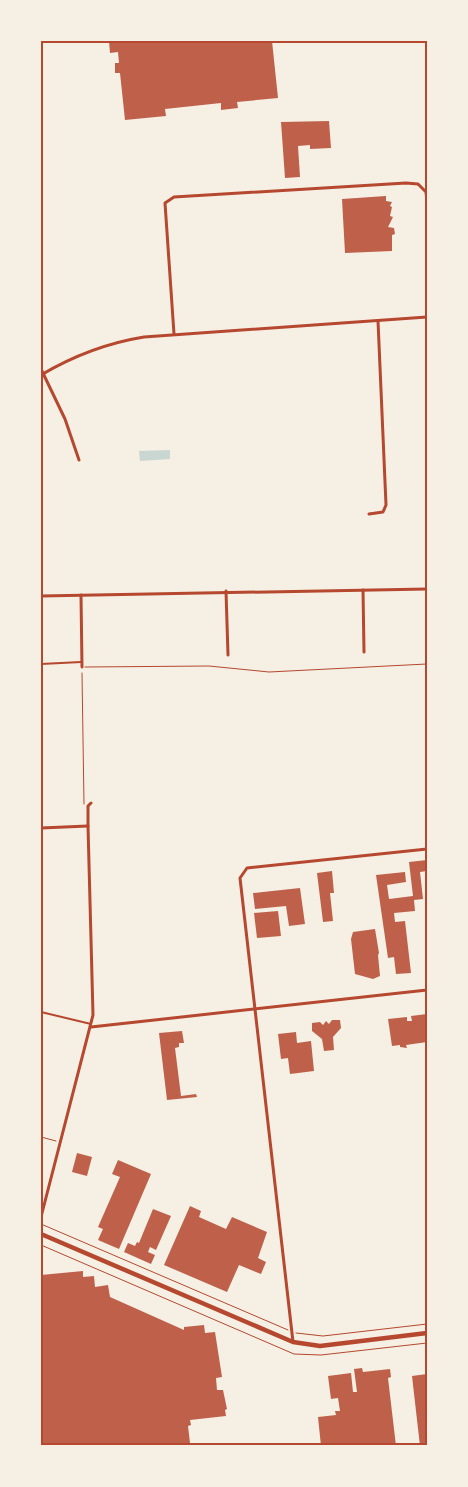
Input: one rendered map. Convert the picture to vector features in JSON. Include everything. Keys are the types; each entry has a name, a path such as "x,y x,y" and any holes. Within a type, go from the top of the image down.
{"main road":[{"path":"41,1234 293,1342 320,1346 427,1333"}],"street":[{"path":"174,334 165,203 174,196 406,183 418,184 426,192 427,202"},
{"path":"42,374 104,346 130,339 174,334 427,317"},
{"path":"368,514 383,512 386,505 378,320"},
{"path":"41,369 65,419 79,460"},
{"path":"41,596 226,591 427,589"},
{"path":"364,590 364,652"},
{"path":"226,591 228,655"},
{"path":"81,595 82,667"},
{"path":"41,1216 91,1025 88,806 91,804"},
{"path":"41,828 88,826"},
{"path":"293,1342 240,878 247,868 427,849"},
{"path":"91,1025 256,1010 427,990"}],"lane":[{"path":"41,664 82,662"},
{"path":"41,1012 91,1025"}],"path":[{"path":"84,807 82,667 209,666 249,672 270,672 427,664"},
{"path":"41,1137 61,1142"},
{"path":"41,1224 292,1332 323,1336 427,1324"}],"shaded area":[{"path":"170,450 170,459 140,461 139,451"}],"building":[{"path":"109,41 272,41 278,98 237,102 238,108 221,110 221,103 165,109 166,116 125,120 120,73 115,73 115,63 119,63 118,52 110,53"},
{"path":"329,121 331,148 310,149 310,145 298,146 300,177 285,178 281,122"},
{"path":"386,196 386,201 392,202 390,216 393,217 388,227 394,228 395,234 392,235 392,251 345,253 342,199"},
{"path":"427,860 427,871 420,872 423,899 414,900 415,911 394,913 395,922 405,921 411,973 396,974 394,957 388,958 376,875 405,872 406,882 387,885 389,899 413,896 409,862"},
{"path":"332,871 334,893 330,893 333,921 323,922 317,873"},
{"path":"300,888 305,924 289,926 286,906 255,909 253,893"},
{"path":"278,911 281,936 257,938 254,913"},
{"path":"375,929 380,976 373,979 355,974 351,939 353,932"},
{"path":"427,1014 427,1042 406,1045 407,1048 400,1047 400,1045 392,1046 388,1019 407,1017 407,1021 412,1021 411,1016"},
{"path":"332,1020 340,1020 341,1028 333,1037 334,1050 324,1051 322,1039 312,1031 312,1023 320,1022 323,1025 326,1021 329,1024"},
{"path":"182,1031 184,1043 179,1043 179,1047 175,1048 181,1096 196,1094 197,1097 167,1100 159,1033"},
{"path":"296,1032 297,1043 311,1041 314,1071 290,1074 288,1058 281,1059 278,1034"},
{"path":"77,1153 92,1157 87,1176 72,1172"},
{"path":"118,1160 151,1174 119,1249 98,1240 103,1229 98,1227 120,1177 112,1174"},
{"path":"190,1206 201,1211 199,1217 226,1229 232,1217 267,1232 258,1258 266,1262 261,1274 239,1265 227,1292 164,1265"},
{"path":"153,1209 171,1216 156,1250 150,1247 148,1252 155,1255 151,1264 124,1252 128,1243 135,1246 137,1242 139,1243"},
{"path":"83,1271 83,1277 94,1276 95,1287 108,1285 110,1297 184,1330 184,1327 204,1325 205,1333 215,1332 222,1377 216,1378 217,1390 223,1390 227,1409 225,1410 226,1416 190,1420 191,1425 188,1426 190,1443 163,1446 41,1446 41,1275"},
{"path":"362,1368 363,1372 390,1369 391,1377 388,1378 396,1446 321,1446 318,1417 336,1415 335,1411 340,1411 338,1398 331,1399 328,1376 351,1373 353,1392 357,1392 354,1369"},
{"path":"427,1374 427,1446 420,1446 412,1376"}]}
